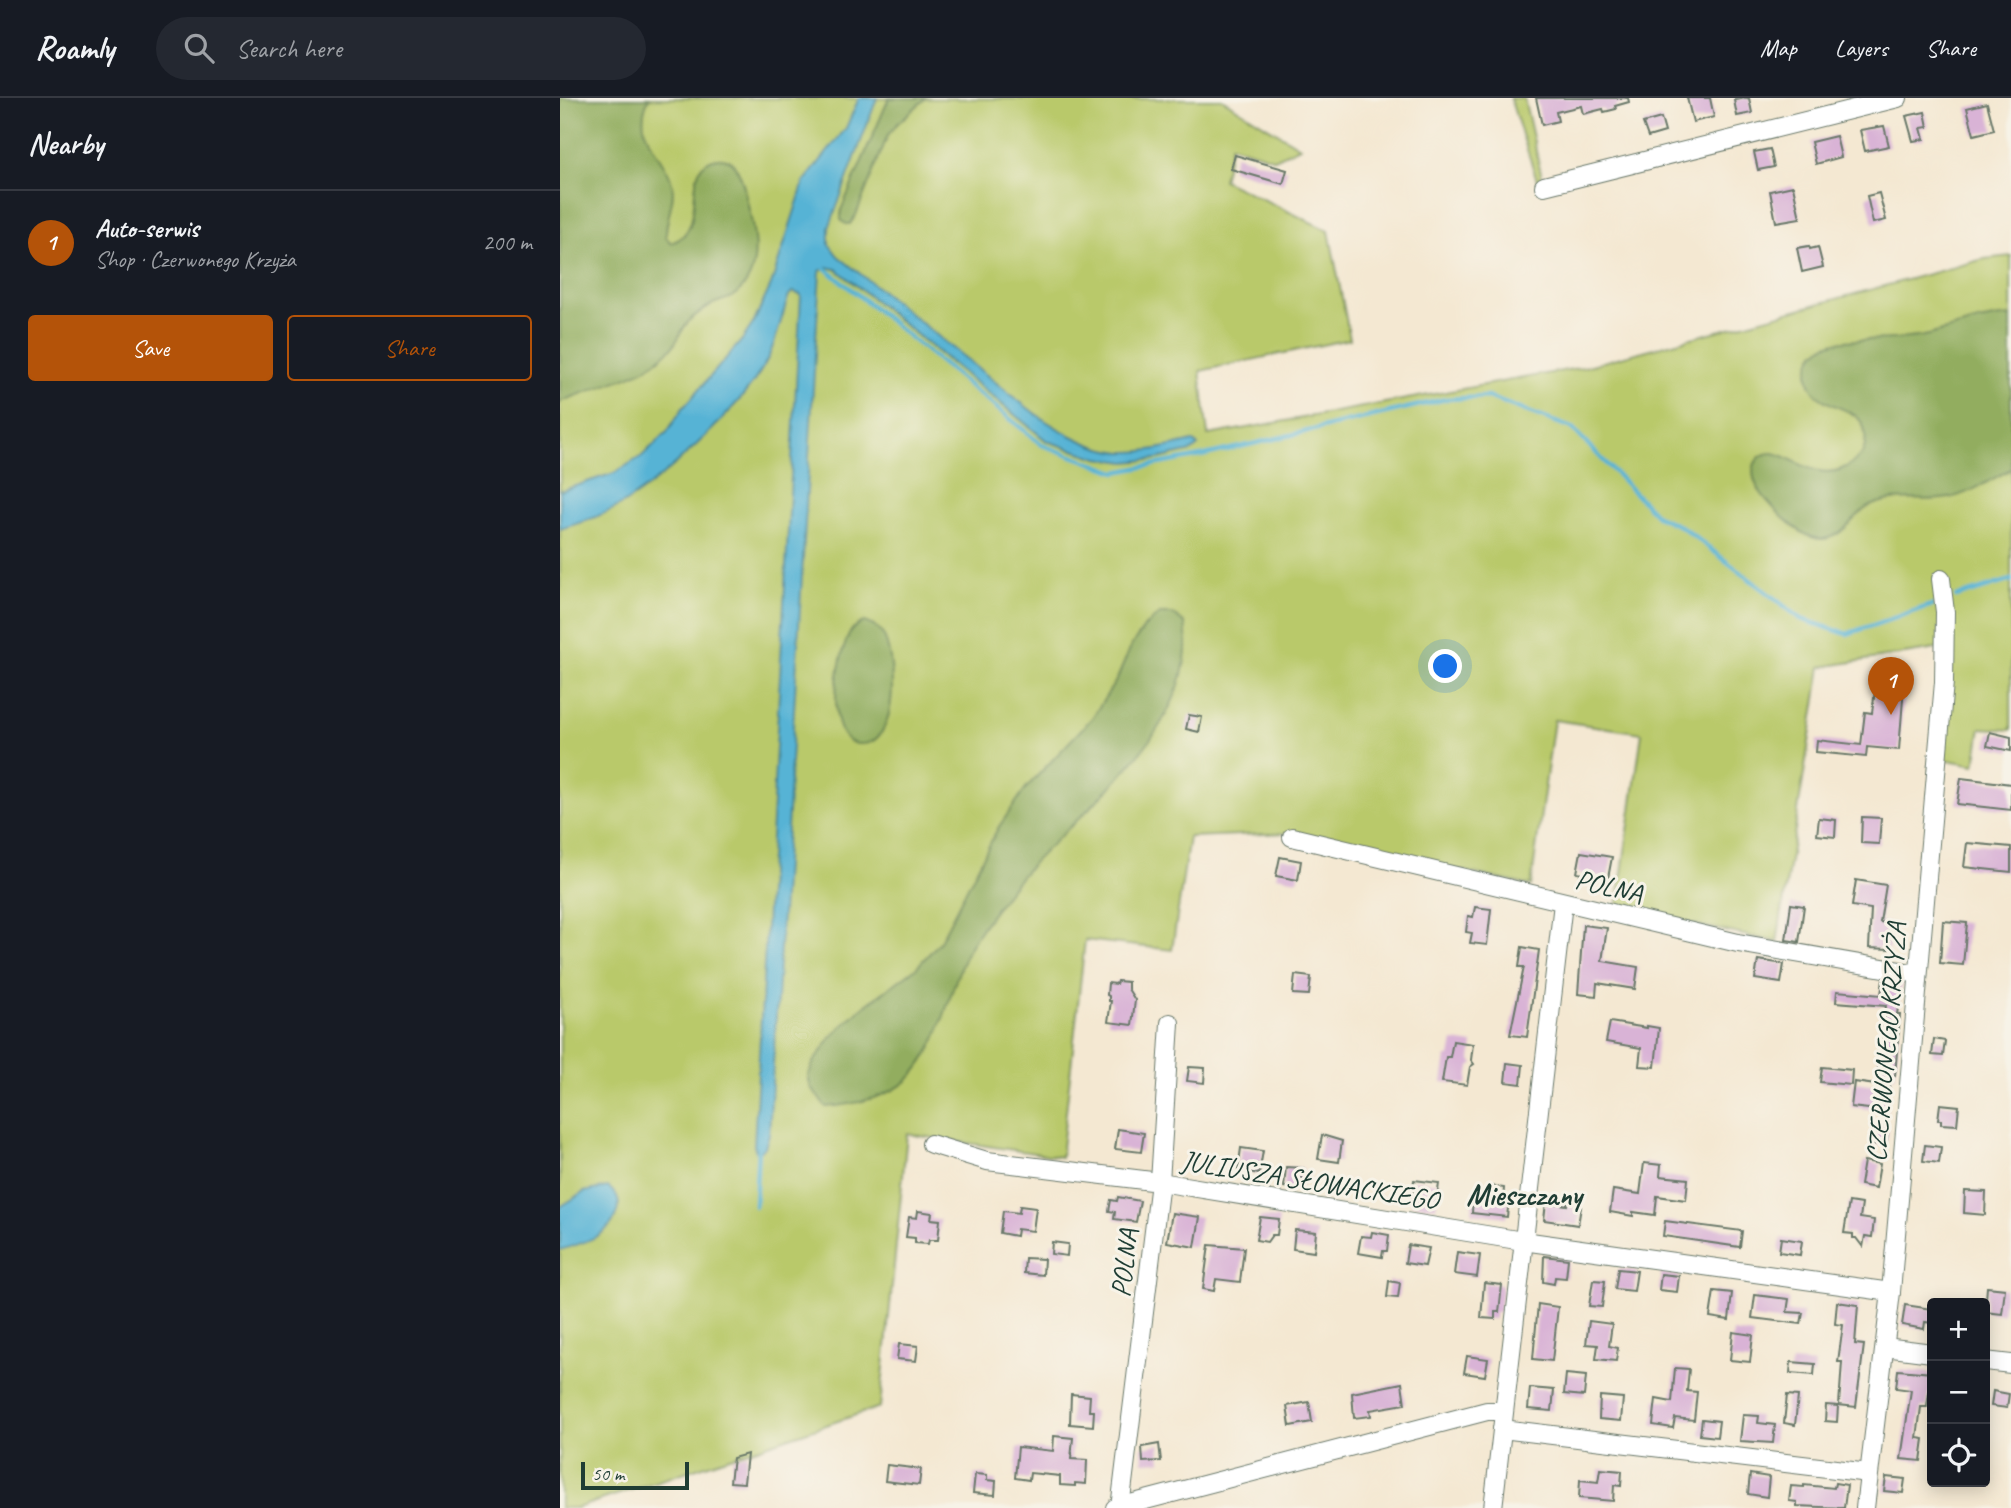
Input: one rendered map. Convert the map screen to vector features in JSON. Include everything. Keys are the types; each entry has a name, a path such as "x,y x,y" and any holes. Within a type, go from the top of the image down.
{"street":[{"path":"1544,186 1898,98"},
{"name":"CZERWONEGO KRZYŻA","path":"1864,1508 1891,1292 1944,682 1945,612 1941,579"},
{"name":"POLNA","path":"1292,837 1738,943 1918,974"},
{"path":"1493,1508 1563,903"},
{"name":"POLNA","path":"1119,1508 1160,1182 1170,1023"},
{"name":"JULIUSZA SŁOWACKIEGO","path":"931,1144 987,1161 1160,1182 1523,1241 1891,1292"},
{"path":"1885,1347 1927,1352"},
{"path":"1990,1361 2011,1364"},
{"path":"1119,1508 1487,1411 1503,1420 1869,1473"}],"green space":[{"path":"560,98 1222,99 1300,147 1275,159 1231,145 1223,180 1329,231 1350,339 1200,371 1208,435 1584,367 1984,259 2011,256 2011,730 1981,728 1975,765 1942,759 1949,647 1821,667 1777,942 1617,908 1642,733 1554,720 1531,886 1291,833 1189,837 1172,950 1085,940 1061,1157 907,1134 880,1407 577,1508 560,1508"},
{"path":"560,98 649,98 644,111 646,134 668,173 673,190 666,237 671,243 683,236 690,225 699,171 706,163 724,158 734,164 742,180 755,248 754,262 744,287 691,319 674,345 662,357 634,374 560,402"},
{"path":"889,98 926,98 888,135 856,215 850,224 846,224 841,220 841,210"},
{"path":"1510,98 1524,98 1544,186 1537,180"},
{"path":"2011,316 2011,469 1957,496 1930,500 1893,500 1875,504 1838,534 1823,539 1797,529 1780,515 1761,493 1753,472 1755,463 1766,454 1775,453 1819,471 1832,471 1848,466 1863,452 1865,436 1862,423 1855,415 1816,395 1810,385 1809,367 1819,349 1842,341 1923,336 1977,321"},
{"path":"1160,614 1173,614 1185,624 1185,660 1176,694 1158,727 1136,758 1109,788 1030,866 975,938 966,955 932,1047 910,1078 882,1095 826,1107 811,1088 808,1077 813,1063 832,1036 858,1011 916,968 939,943 998,828 1026,788 1092,718 1117,679 1131,646 1146,625"},
{"path":"864,622 876,627 887,644 892,696 884,729 875,740 863,744 850,741 841,731 836,696 846,642 852,629"}],"water":[{"path":"859,98 877,98 829,228 829,244 838,256 1024,405 1070,435 1097,447 1123,452 1193,441 1198,446 1192,451 1157,459 1126,462 1098,458 1047,441 836,269 827,267 820,271 769,1134 765,1147 759,1152 754,1146 801,295 793,292 789,295 769,356 744,394 707,435 666,472 621,505 560,529 560,491 614,473 642,456 667,432 682,409 742,340 754,322 771,285 804,182 846,128"},
{"path":"608,1187 618,1199 619,1206 610,1226 593,1238 560,1250 560,1207 584,1192"}],"building":[{"path":"1536,98 1628,98 1629,102 1604,112 1603,109 1583,114 1581,106 1556,112 1558,121 1542,125"},
{"path":"1687,98 1710,98 1714,117 1693,122"},
{"path":"1749,98 1752,113 1737,116 1734,100"},
{"path":"1987,103 1994,130 1974,135 1967,108"},
{"path":"1925,112 1928,127 1921,128 1924,139 1913,141 1906,116"},
{"path":"1661,118 1665,132 1648,137 1643,123"},
{"path":"1884,126 1889,146 1865,151 1860,130"},
{"path":"1836,136 1841,157 1816,164 1811,142"},
{"path":"1770,149 1774,167 1758,170 1754,152"},
{"path":"1235,155 1287,170 1283,184 1231,169"},
{"path":"1793,186 1800,218 1776,222 1770,191"},
{"path":"1879,193 1886,220 1873,223 1867,196"},
{"path":"1809,246 1810,249 1818,247 1823,267 1802,272 1797,248"},
{"path":"1876,683 1904,686 1899,750 1867,747 1866,757 1816,752 1817,740 1861,745 1865,712 1872,713"},
{"path":"1189,715 1202,717 1199,732 1186,729"},
{"path":"1990,732 2011,737 2011,751 1987,746"},
{"path":"1961,778 2011,784 2011,810 1957,804"},
{"path":"1862,817 1881,818 1879,844 1861,843"},
{"path":"1819,818 1836,820 1835,837 1817,835"},
{"path":"1967,843 2011,847 2011,872 1964,867"},
{"path":"1581,852 1612,857 1608,878 1577,873"},
{"path":"1280,857 1301,861 1298,880 1276,876"},
{"path":"1856,880 1886,885 1880,922 1890,923 1889,949 1869,948 1871,909 1852,906"},
{"path":"1791,904 1804,906 1799,942 1786,940"},
{"path":"1475,907 1491,909 1487,945 1470,943 1472,933 1466,932 1468,916 1473,917"},
{"path":"1943,921 1967,923 1963,965 1940,963"},
{"path":"1583,925 1607,928 1602,961 1638,967 1635,989 1597,983 1596,996 1578,994"},
{"path":"1522,947 1539,950 1527,1037 1510,1035 1524,967 1519,967"},
{"path":"1758,960 1784,964 1781,983 1755,979"},
{"path":"1295,975 1311,977 1309,995 1293,994"},
{"path":"1883,980 1902,983 1897,1014 1900,1014 1895,1076 1891,1075 1887,1111 1851,1107 1854,1082 1876,1085 1886,1006 1836,1002 1837,991 1881,995"},
{"path":"1117,981 1128,982 1128,989 1135,1000 1132,1025 1108,1022 1111,1001 1107,995 1108,983 1116,984"},
{"path":"1610,1022 1659,1028 1655,1067 1639,1066 1641,1048 1606,1042"},
{"path":"1934,1039 1945,1041 1943,1056 1932,1055"},
{"path":"1453,1041 1473,1044 1471,1060 1474,1064 1470,1067 1467,1085 1442,1082 1446,1057 1450,1057"},
{"path":"1507,1063 1523,1065 1521,1084 1505,1082"},
{"path":"1189,1067 1205,1068 1204,1083 1187,1081"},
{"path":"1822,1067 1852,1070 1851,1085 1820,1082"},
{"path":"1940,1104 1959,1106 1957,1125 1941,1124 1941,1120 1938,1120"},
{"path":"1876,1124 1889,1125 1886,1145 1874,1144"},
{"path":"1118,1129 1144,1133 1141,1152 1115,1149"},
{"path":"1322,1135 1342,1141 1339,1162 1318,1159"},
{"path":"1925,1145 1941,1147 1939,1163 1923,1161"},
{"path":"1241,1148 1263,1151 1259,1174 1238,1170"},
{"path":"1864,1161 1880,1164 1876,1188 1860,1185"},
{"path":"1644,1163 1661,1165 1660,1176 1688,1179 1686,1200 1657,1196 1655,1215 1633,1212 1633,1216 1610,1212 1613,1190 1640,1194"},
{"path":"1286,1167 1303,1168 1301,1189 1284,1187"},
{"path":"1414,1180 1439,1183 1436,1207 1411,1204"},
{"path":"1491,1186 1504,1188 1503,1199 1509,1199 1507,1217 1472,1213 1473,1196 1490,1198"},
{"path":"1965,1191 1986,1192 1985,1215 1964,1213"},
{"path":"1118,1197 1140,1201 1136,1222 1114,1219 1115,1212 1109,1211 1111,1200 1117,1201"},
{"path":"1568,1198 1579,1200 1578,1206 1581,1207 1578,1225 1544,1220 1546,1202 1567,1205"},
{"path":"1849,1202 1862,1204 1860,1218 1874,1220 1872,1237 1865,1236 1863,1247 1853,1238 1853,1234 1844,1233"},
{"path":"1020,1206 1036,1208 1033,1231 1017,1229 1016,1236 1000,1233 1003,1211 1019,1213"},
{"path":"918,1211 932,1213 931,1219 940,1220 938,1240 929,1240 928,1244 915,1243 915,1238 906,1237 909,1217 917,1218"},
{"path":"1172,1213 1200,1217 1195,1247 1167,1242"},
{"path":"1260,1217 1279,1219 1277,1235 1272,1235 1267,1242 1256,1240"},
{"path":"1665,1221 1742,1231 1740,1247 1663,1236"},
{"path":"1295,1230 1316,1232 1314,1252 1293,1249"},
{"path":"1372,1232 1389,1235 1387,1251 1383,1251 1382,1257 1358,1253 1361,1236 1371,1237"},
{"path":"1781,1238 1802,1241 1800,1255 1779,1252"},
{"path":"1052,1242 1068,1244 1067,1256 1051,1254"},
{"path":"1209,1245 1244,1248 1240,1282 1216,1279 1214,1291 1203,1289"},
{"path":"1408,1245 1429,1248 1425,1266 1405,1263"},
{"path":"1457,1252 1480,1255 1477,1277 1454,1274"},
{"path":"1544,1256 1568,1259 1566,1278 1555,1277 1554,1284 1543,1282"},
{"path":"1025,1258 1044,1259 1043,1275 1024,1273"},
{"path":"1618,1269 1637,1271 1634,1291 1615,1289"},
{"path":"1661,1274 1679,1276 1677,1292 1659,1290"},
{"path":"1593,1280 1605,1281 1602,1307 1589,1306"},
{"path":"1389,1281 1400,1283 1398,1298 1387,1297"},
{"path":"1484,1283 1502,1285 1499,1312 1495,1312 1495,1319 1481,1318"},
{"path":"1987,1287 2005,1289 2002,1314 1990,1313 1990,1298 1986,1298"},
{"path":"1714,1291 1732,1293 1729,1320 1710,1317"},
{"path":"1755,1295 1789,1299 1787,1312 1803,1313 1801,1324 1752,1318"},
{"path":"1837,1302 1858,1305 1855,1344 1864,1345 1856,1407 1839,1405 1842,1362 1838,1362 1843,1325 1835,1324"},
{"path":"1538,1304 1558,1307 1552,1361 1533,1359"},
{"path":"1905,1305 1927,1308 1924,1329 1902,1325"},
{"path":"1589,1321 1612,1324 1609,1346 1618,1348 1616,1361 1596,1359 1598,1345 1586,1344"},
{"path":"1733,1332 1753,1335 1750,1362 1730,1360"},
{"path":"899,1344 918,1346 916,1361 897,1359"},
{"path":"1467,1356 1488,1359 1485,1376 1464,1373"},
{"path":"1791,1362 1815,1364 1814,1375 1790,1373"},
{"path":"1675,1368 1689,1369 1687,1391 1697,1392 1694,1420 1675,1418 1673,1428 1653,1425 1656,1399 1672,1402"},
{"path":"1898,1370 1927,1373 1927,1407 1921,1407 1917,1438 1924,1439 1921,1461 1901,1459 1911,1390 1896,1388"},
{"path":"1566,1374 1586,1376 1584,1396 1564,1394"},
{"path":"1402,1383 1405,1404 1370,1410 1371,1416 1354,1418 1352,1393"},
{"path":"1530,1388 1554,1390 1552,1411 1528,1409"},
{"path":"1993,1391 2009,1394 2007,1408 1991,1406"},
{"path":"1071,1394 1090,1396 1089,1411 1094,1411 1093,1426 1070,1424"},
{"path":"1787,1395 1798,1396 1795,1425 1784,1423"},
{"path":"1600,1396 1623,1398 1621,1421 1599,1419"},
{"path":"1309,1402 1312,1422 1290,1426 1287,1406"},
{"path":"1826,1405 1838,1406 1837,1422 1825,1421"},
{"path":"1743,1415 1759,1416 1758,1423 1775,1425 1773,1443 1740,1441"},
{"path":"1702,1419 1719,1421 1717,1437 1700,1435"},
{"path":"1054,1436 1073,1438 1071,1459 1087,1460 1086,1484 1060,1485 1060,1476 1030,1473 1029,1480 1015,1478 1018,1447 1053,1451"},
{"path":"1159,1444 1161,1461 1143,1462 1142,1447"},
{"path":"747,1454 744,1483 730,1482 733,1458"},
{"path":"887,1465 921,1469 919,1485 885,1481"},
{"path":"1600,1469 1622,1471 1621,1486 1614,1485 1613,1501 1579,1498 1580,1480 1598,1482"},
{"path":"975,1474 987,1475 987,1480 996,1481 995,1495 973,1493"},
{"path":"1750,1474 1769,1477 1767,1497 1748,1494"},
{"path":"1886,1477 1905,1479 1903,1493 1884,1491"},
{"path":"1835,1483 1847,1485 1844,1508 1797,1506 1797,1502 1789,1501 1791,1486 1834,1488"}],"waterway":[{"path":"820,264 1042,445 1116,472 1201,456 1446,399 1488,397 1572,428 1657,516 1682,527 1801,619 1847,634 1932,605"},
{"path":"1956,597 2011,580"},
{"path":"755,1206 758,1147"}],"place":[{"name":"Auto-serwis","path":"1891,715"}],"district":[{"name":"Mieszczany","path":"1524,1195"}]}
